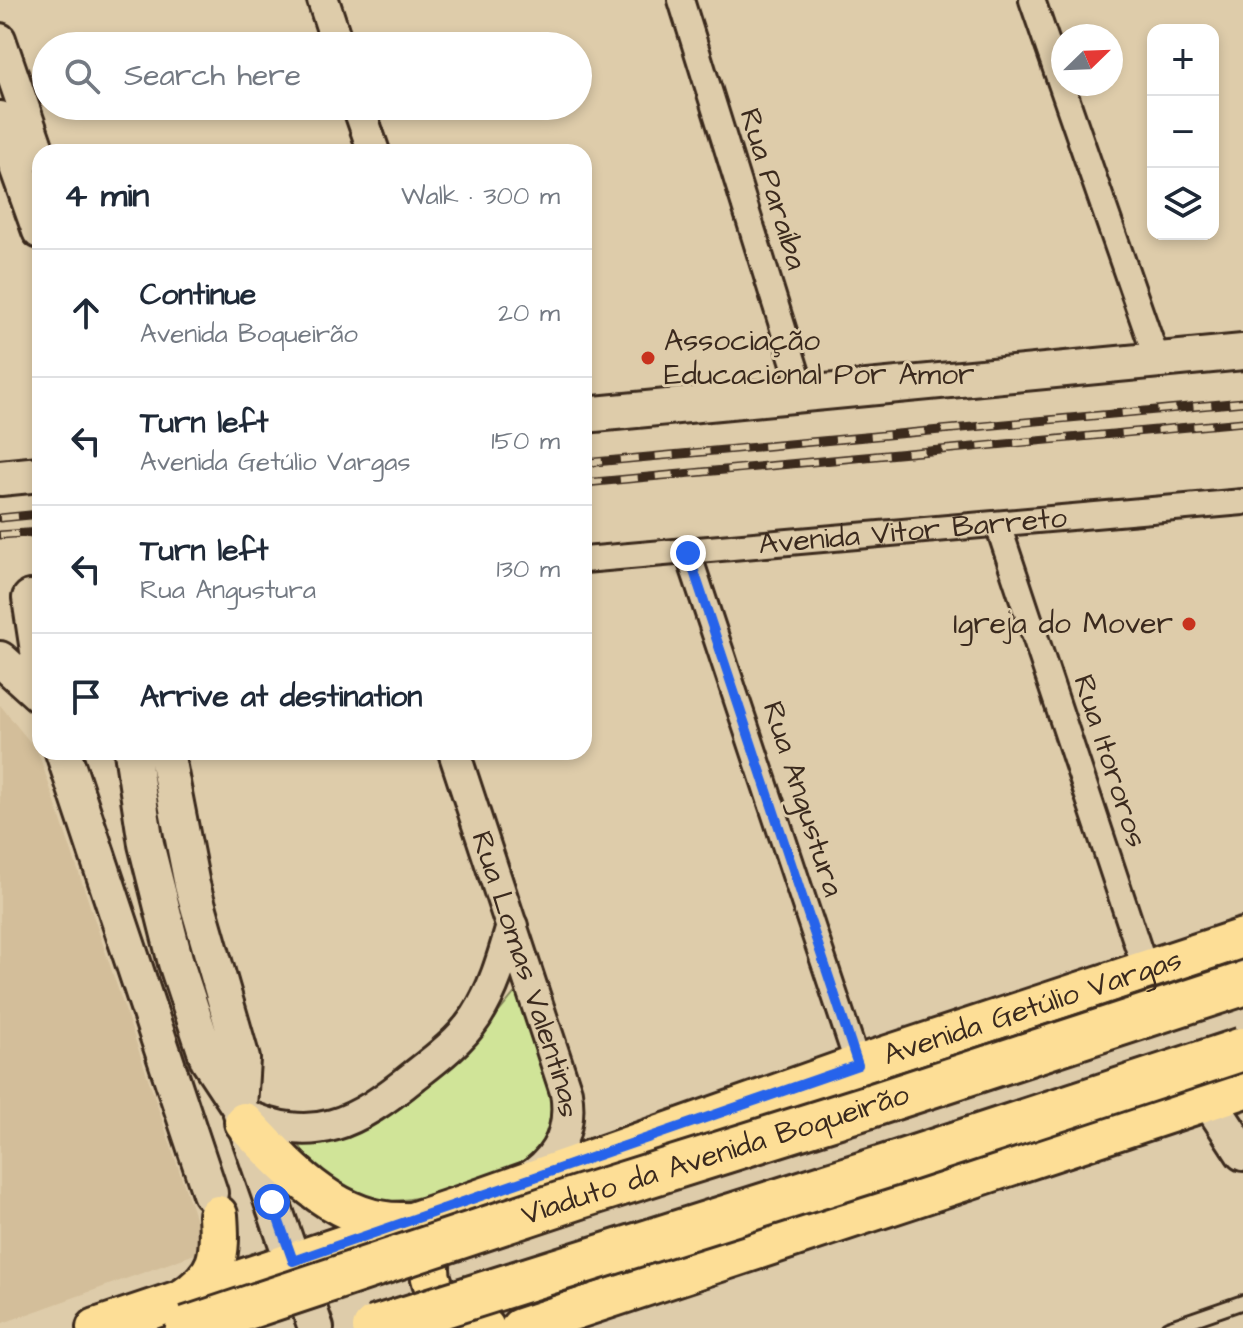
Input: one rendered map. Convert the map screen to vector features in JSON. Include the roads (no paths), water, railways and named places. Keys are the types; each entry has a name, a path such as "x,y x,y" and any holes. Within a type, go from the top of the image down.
{"highway":[{"name":"Viaduto da Avenida Boqueirão","path":"184,1314 580,1197 1243,984"},
{"name":"Viaduto da Avenida Boqueirão","path":"374,1328 905,1161 1243,1049"}],"main road":[{"path":"0,119 32,209"},
{"path":"592,414 1243,352"},
{"path":"0,478 32,475"},
{"path":"23,598 32,633"},
{"path":"0,659 32,688"},
{"path":"66,760 256,1328"},
{"path":"133,760 158,894 203,1046 214,1204 220,1239 213,1273 184,1314"},
{"path":"168,760 192,885 242,1059 241,1114 288,1167 331,1200 372,1218 411,1221"},
{"name":"Avenida Getúlio Vargas","path":"96,1328 184,1314 241,1281 293,1261 462,1205 858,1065 1243,938"},
{"path":"203,1046 241,1114 316,1328"},
{"path":"520,1328 1226,1095 1243,1153"},
{"path":"462,1205 432,1249 430,1275 434,1289 451,1310 485,1328"}],"street":[{"path":"323,0 333,32"},
{"name":"Rua Paraíba","path":"681,0 804,396"},
{"path":"1032,0 1157,360"},
{"path":"0,39 36,144"},
{"path":"363,120 371,144"},
{"name":"Avenida Vitor Barreto","path":"592,559 1243,502"},
{"name":"Rua Itororos","path":"998,525 1146,971"},
{"name":"Rua Angustura","path":"688,553 858,1065"},
{"name":"Rua Lomas Valentinas","path":"457,760 566,1092 569,1117 554,1156 520,1183"},
{"path":"241,1114 268,1124 306,1130 351,1121 375,1107 447,1049 475,1018 499,969 512,926"}],"lane":[{"path":"1168,1328 1243,1302"}],"railway":[{"path":"592,462 1243,402"},
{"path":"592,482 1243,422"},
{"path":"0,518 32,515"},
{"path":"0,535 32,533"}],"place":[{"name":"Associação Educacional Por Amor","path":"648,358"},
{"name":"Igreja do Mover","path":"1189,624"}]}
